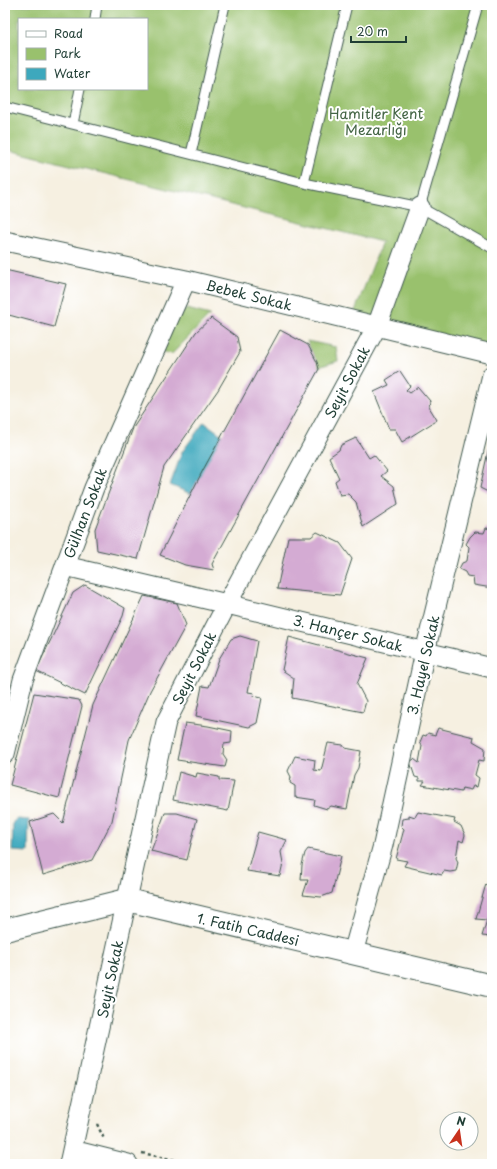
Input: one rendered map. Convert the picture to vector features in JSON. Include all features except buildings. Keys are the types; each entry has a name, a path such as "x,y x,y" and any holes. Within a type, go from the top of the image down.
{"street":[{"name":"Seyit Sokak","path":"70,1157 166,722 227,604 377,326 420,207"},
{"name":"Bebek Sokak","path":"5,241 186,280 492,354"},
{"name":"Gülhan Sokak","path":"5,754 23,680 94,488 186,280"},
{"name":"3. Hayel Sokak","path":"353,953 383,845 425,652 492,376"},
{"name":"3. Hançer Sokak","path":"65,566 492,668"},
{"name":"1. Fatih Caddesi","path":"5,930 127,900 492,986"},
{"path":"70,1157 134,1158"}],"lane":[{"path":"95,18 97,5"},
{"path":"191,154 225,5"},
{"path":"304,183 347,5"},
{"path":"420,207 478,5"},
{"path":"73,124 80,90"},
{"path":"5,107 304,183 420,207 492,248"}],"path":[{"path":"94,1118 105,1142"},
{"path":"134,1158 194,1164"}],"green space":[{"name":"Hamitler Kent Mezarlığı","path":"5,5 492,5 492,355 353,316 382,242 5,149"},
{"path":"187,309 210,315 172,354 159,351 173,319"},
{"path":"307,341 336,347 338,361 318,367"}],"water":[{"path":"204,422 222,435 191,494 170,485 182,452"},
{"path":"17,819 29,820 28,852 12,851 13,822"}]}
